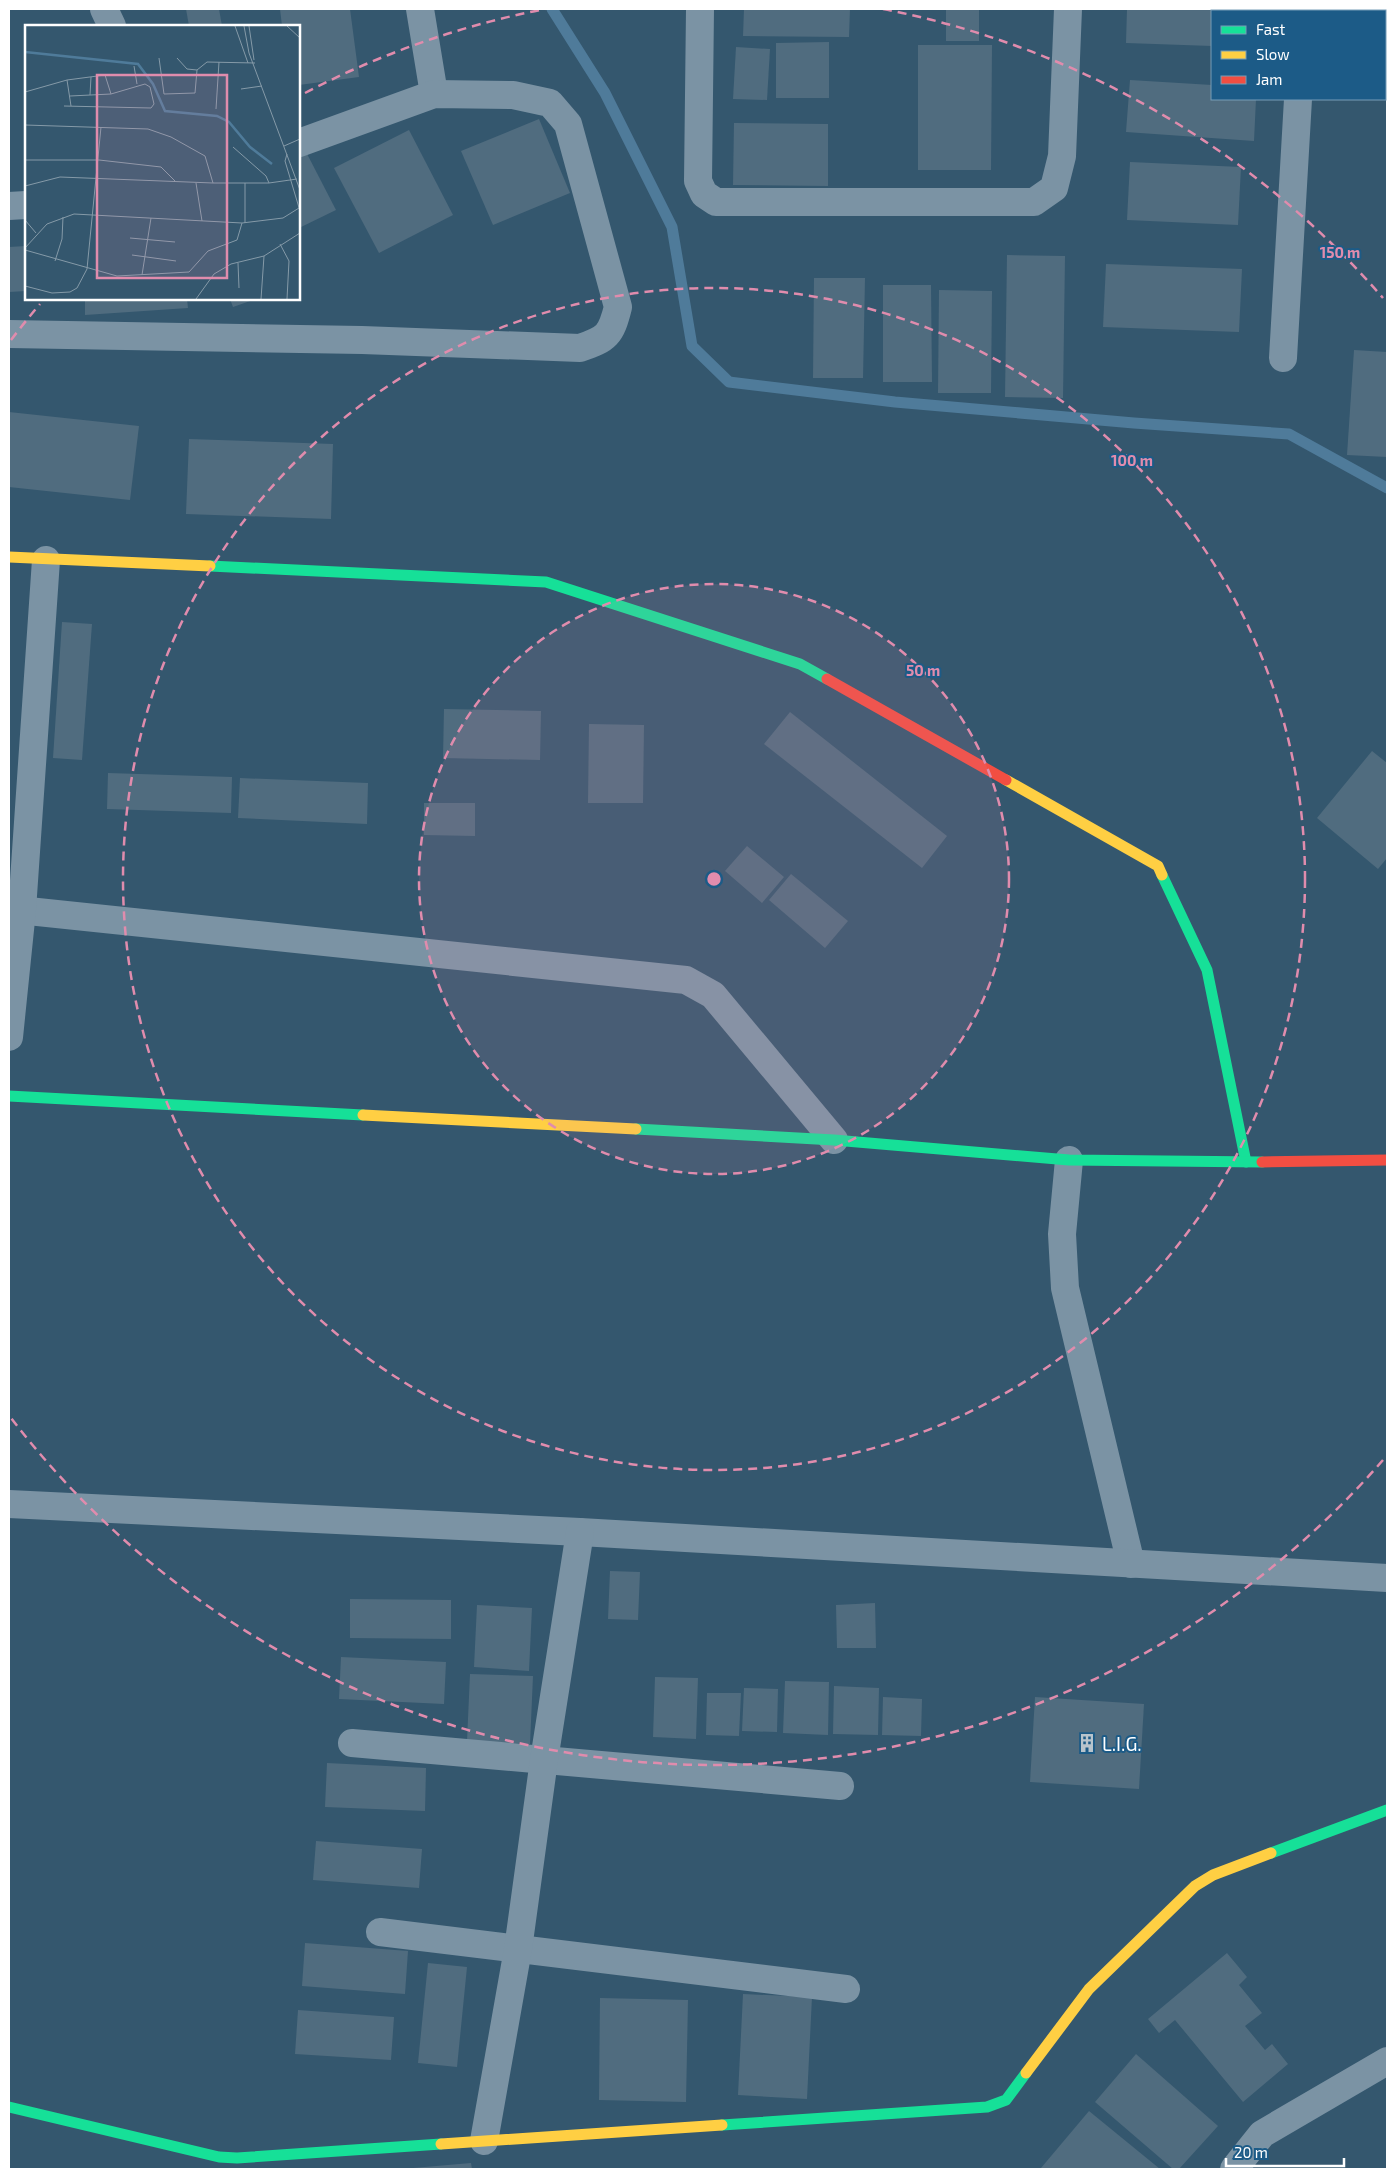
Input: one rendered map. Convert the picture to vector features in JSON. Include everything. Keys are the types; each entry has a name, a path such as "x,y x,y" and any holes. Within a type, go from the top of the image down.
{"street":[{"path":"104,9 112,25"},
{"path":"420,9 434,94"},
{"path":"700,9 698,181 704,194 716,202 1034,202 1054,188 1062,156 1068,9"},
{"path":"9,334 352,340 580,348 600,341 613,327 618,307 568,124 550,103 513,95 434,94 300,143"},
{"path":"1283,358 1298,100"},
{"path":"9,206 25,205"},
{"path":"9,557 546,582 800,664 1158,866 1207,970 1246,1162"},
{"path":"9,1038 15,910 46,560"},
{"path":"15,910 686,980 714,995 834,1140"},
{"path":"9,1096 834,1140 1070,1160 1246,1162 1387,1160"},
{"path":"1070,1160 1062,1234 1065,1288 1131,1564"},
{"path":"9,1504 580,1532 1387,1578"},
{"path":"484,2141 518,1949 544,1760 580,1532"},
{"path":"352,1743 840,1786"},
{"path":"9,2107 219,2157 237,2158 977,2108 997,2105 1006,2100 1089,1989 1195,1886 1213,1875 1387,1810"},
{"path":"380,1932 846,1989"},
{"path":"1234,2169 1262,2134 1387,2061"}],"building":[{"path":"186,9 219,9 222,25 189,25"},
{"path":"280,9 350,9 359,77 300,85 300,25 282,25"},
{"path":"744,9 850,9 849,37 743,36"},
{"path":"946,9 979,9 979,41 946,41"},
{"path":"1127,9 1253,9 1211,10 1211,46 1126,43"},
{"path":"829,42 829,98 776,98 776,43"},
{"path":"918,45 992,45 991,170 918,170"},
{"path":"736,47 770,49 767,100 733,99"},
{"path":"1130,80 1211,85 1211,100 1256,100 1254,141 1126,132"},
{"path":"539,119 570,193 493,225 461,151"},
{"path":"734,123 828,124 828,186 733,185"},
{"path":"409,130 453,215 379,253 334,168"},
{"path":"304,148 336,210 300,228 300,150"},
{"path":"1130,162 1241,167 1238,225 1127,220"},
{"path":"25,246 25,291 9,292 9,247"},
{"path":"1007,255 1065,256 1063,398 1005,397"},
{"path":"1106,264 1242,269 1239,332 1103,327"},
{"path":"814,278 865,278 863,378 813,378"},
{"path":"883,285 931,285 932,382 883,382"},
{"path":"939,290 992,291 991,393 938,393"},
{"path":"85,300 187,300 188,308 85,315"},
{"path":"230,300 253,300 233,307"},
{"path":"1354,350 1387,352 1387,457 1347,455"},
{"path":"9,412 139,426 130,500 9,487"},
{"path":"189,439 333,444 331,519 186,514"},
{"path":"62,622 92,624 82,760 53,758"},
{"path":"444,709 541,711 540,760 443,758"},
{"path":"790,712 947,836 922,868 764,744"},
{"path":"589,724 644,725 643,803 588,803"},
{"path":"1372,751 1387,763 1387,858 1378,869 1317,818"},
{"path":"108,773 232,777 231,813 107,809"},
{"path":"240,778 368,783 367,824 238,818"},
{"path":"424,803 475,803 475,836 424,835"},
{"path":"747,846 784,877 762,903 725,871"},
{"path":"791,874 848,921 825,948 769,900"},
{"path":"610,1571 640,1572 638,1620 608,1619"},
{"path":"350,1599 451,1600 451,1639 350,1638"},
{"path":"875,1603 876,1648 837,1648 836,1605"},
{"path":"477,1605 532,1608 529,1671 474,1667"},
{"path":"341,1657 446,1662 444,1704 339,1699"},
{"path":"470,1674 533,1676 530,1744 467,1741"},
{"path":"655,1677 698,1678 696,1739 653,1737"},
{"path":"785,1681 829,1682 828,1735 783,1733"},
{"path":"834,1686 879,1688 878,1735 833,1734"},
{"path":"744,1688 778,1689 777,1732 742,1731"},
{"path":"707,1693 741,1693 739,1736 706,1735"},
{"path":"883,1697 922,1699 921,1736 882,1735"},
{"name":"L.I.G.","path":"1035,1697 1144,1704 1139,1789 1030,1782"},
{"path":"327,1763 426,1768 425,1811 325,1807"},
{"path":"316,1841 422,1849 419,1888 313,1880"},
{"path":"305,1943 408,1951 405,1994 302,1986"},
{"path":"1227,1953 1247,1977 1239,1985 1262,2013 1245,2026 1265,2050 1272,2044 1288,2064 1243,2102 1175,2020 1159,2033 1148,2019"},
{"path":"428,1963 467,1967 457,2067 418,2063"},
{"path":"743,1994 812,1997 807,2099 738,2095"},
{"path":"600,1998 688,2000 686,2102 599,2100"},
{"path":"298,2010 394,2017 391,2060 295,2054"},
{"path":"1136,2054 1218,2126 1179,2169 1173,2169 1095,2102"},
{"path":"1089,2111 1160,2169 1042,2169"},
{"path":"471,2163 472,2169 413,2169 413,2168"}],"waterway":[{"path":"552,9 605,93 672,227 692,346 729,382 895,402 1134,423 1289,434 1387,488"}],"traffic: fast":[{"path":"210,566 546,582 800,664 827,679"},
{"path":"1162,875 1207,970 1246,1162"},
{"path":"9,1096 363,1115"},
{"path":"636,1129 834,1140 1069,1160 1262,1162"},
{"path":"1271,1853 1387,1810"},
{"path":"722,2125 987,2107 1006,2100 1026,2073"},
{"path":"9,2107 219,2157 237,2158 441,2144"}],"traffic: slow":[{"path":"9,557 210,566"},
{"path":"1006,780 1158,866 1162,875"},
{"path":"363,1115 636,1129"},
{"path":"1026,2073 1089,1989 1195,1886 1213,1875 1271,1853"},
{"path":"441,2144 722,2125"}],"traffic: jam":[{"path":"827,679 1006,780"},
{"path":"1262,1162 1387,1160"}],"place":[{"name":"L.I.G.","path":"1087,1743"}]}
